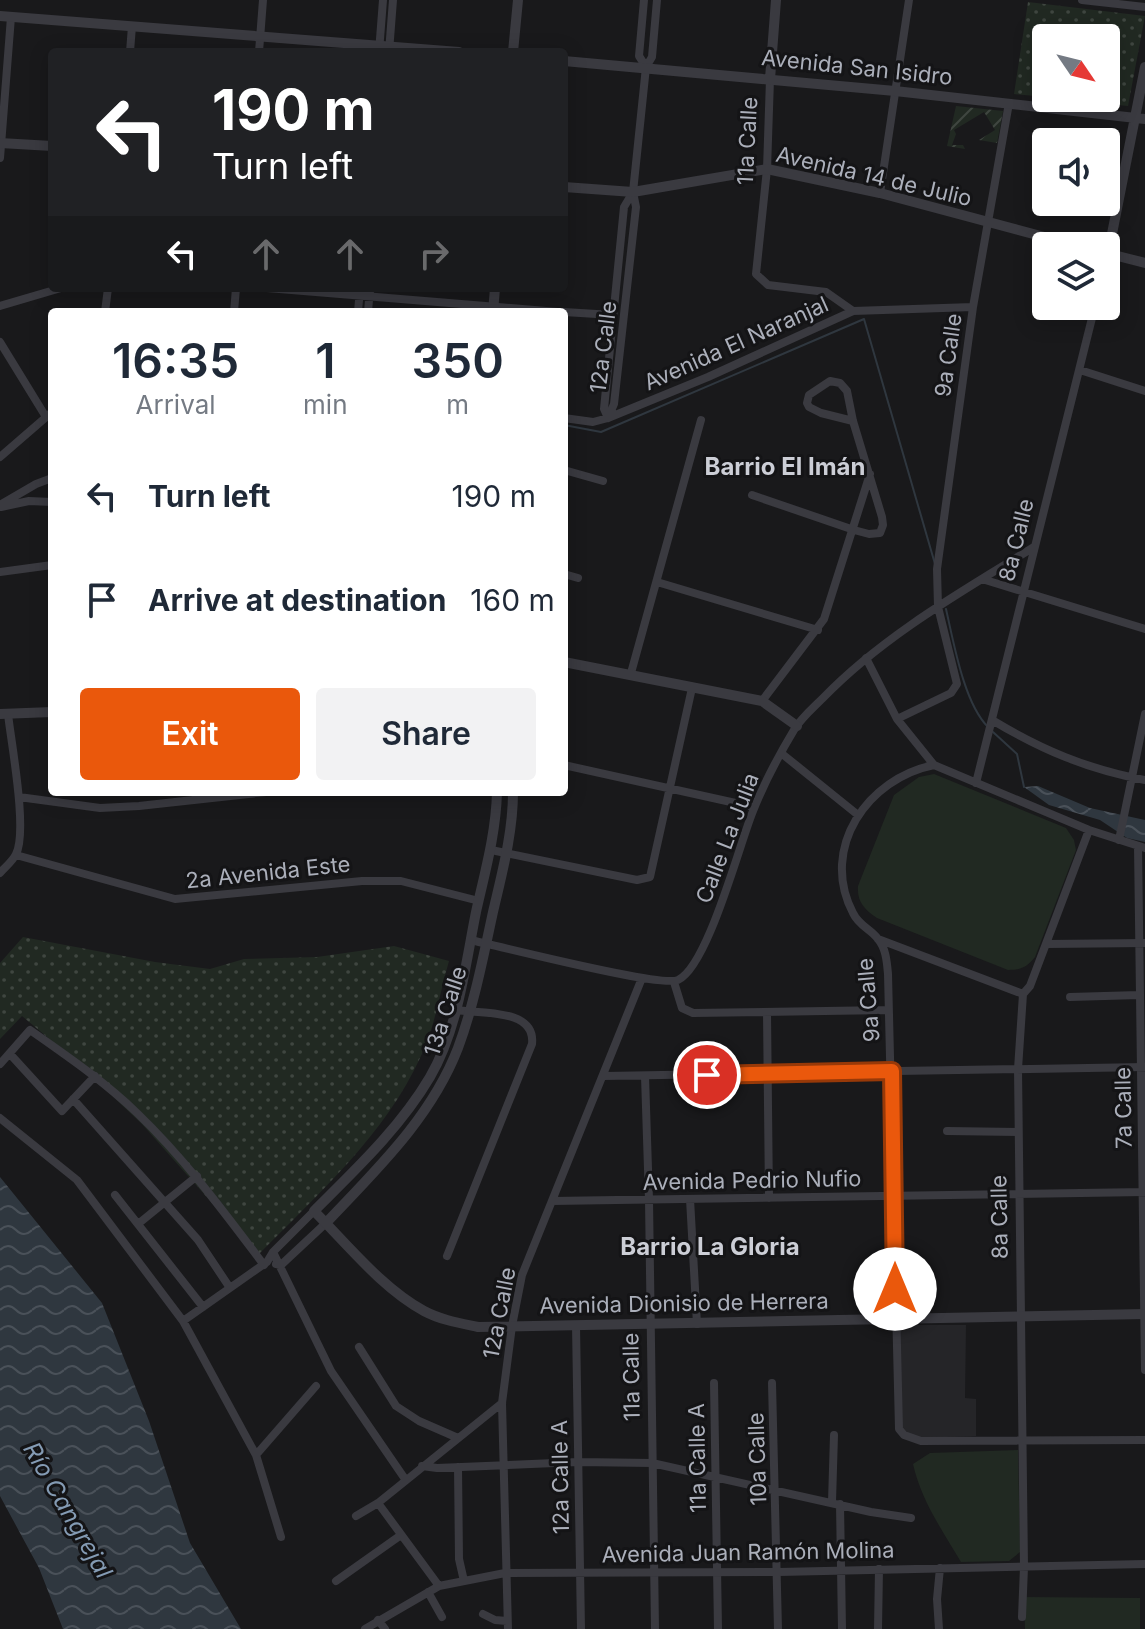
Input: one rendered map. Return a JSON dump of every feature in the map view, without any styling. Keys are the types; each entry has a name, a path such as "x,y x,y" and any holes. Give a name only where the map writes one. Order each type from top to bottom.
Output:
{"street":[{"path":"259,48 263,0"},
{"path":"383,0 384,48"},
{"path":"384,48 393,0"},
{"path":"513,48 518,0"},
{"name":"12a Calle","path":"644,0 639,56 646,67"},
{"name":"12a Calle","path":"608,418 614,404 626,317 636,207 633,192 646,67 652,57 657,0"},
{"name":"11a Calle","path":"776,0 767,169 756,274 768,285 826,292 853,311"},
{"path":"880,193 909,0"},
{"path":"1082,0 1145,7"},
{"path":"0,158 5,16 374,48"},
{"path":"130,48 132,26"},
{"name":"Avenida San Isidro","path":"568,61 895,91 1140,118"},
{"path":"1113,232 1140,118 1145,67"},
{"name":"9a Calle","path":"897,719 951,693 957,684 938,607 937,569 973,307 1009,103"},
{"path":"1,143 48,146"},
{"name":"Avenida 14 de Julio","path":"568,187 633,192 767,169 880,193 1032,234"},
{"name":"12a Calle","path":"608,418 604,409 624,207 633,192"},
{"path":"1120,259 1145,263"},
{"path":"0,306 48,292"},
{"path":"365,292 479,308"},
{"name":"Avenida El Naranjal","path":"568,419 593,422 608,418 708,377 853,311 973,307"},
{"path":"568,312 613,315"},
{"name":"8a Calle","path":"976,783 1092,320"},
{"path":"0,342 48,413"},
{"path":"1080,370 1145,391"},
{"path":"752,495 854,530 876,535 880,533 882,517 847,391 840,383 830,381 809,395 807,403 814,410 853,421"},
{"path":"0,457 48,415"},
{"path":"631,673 701,420"},
{"path":"568,471 603,481"},
{"path":"762,701 818,630 829,608 870,474"},
{"path":"0,506 48,480"},
{"path":"0,506 29,501 48,502"},
{"name":"Calle La Julia","path":"674,982 695,965 702,952 754,807 797,726 843,677 866,658 938,607 1034,547"},
{"path":"0,572 48,566"},
{"path":"568,575 578,578"},
{"path":"982,579 1145,629"},
{"path":"657,582 818,630"},
{"path":"866,658 897,719 934,765 1089,830 1141,847"},
{"path":"568,663 762,701 797,726"},
{"path":"491,850 637,880 650,877 692,688"},
{"path":"0,873 19,847 19,797 4,714 48,712"},
{"path":"1119,840 1145,714"},
{"path":"992,720 1061,757 1145,780"},
{"path":"781,753 858,815"},
{"name":"9a Calle","path":"934,765 913,769 877,792 858,815 847,836 842,861 845,889 852,912 862,927 878,939 886,957 895,1196 897,1421 904,1435 921,1441 1022,1442"},
{"path":"568,766 749,806"},
{"path":"19,797 100,808 230,796"},
{"name":"13a Calle","path":"183,1321 266,1264 273,1252 368,1158 430,1077 456,1010 491,850 497,796"},
{"name":"13a Calle","path":"281,1265 326,1223 412,1128 440,1085 457,1050 469,1012 506,853 513,796"},
{"name":"8a Calle","path":"1022,1617 1018,1069 1023,994 1030,986 1047,944 1089,830"},
{"name":"7a Calle","path":"1141,847 1139,995 1143,1067 1145,1370"},
{"name":"2a Avenida Este","path":"16,855 175,899 362,881 401,881 479,901"},
{"path":"878,939 1023,994"},
{"path":"470,940 642,978 674,982 682,1008 693,1013 888,1010"},
{"path":"1047,944 1142,943"},
{"name":"12a Calle","path":"507,1625 502,1403 522,1275 642,978"},
{"path":"1070,997 1139,995"},
{"path":"447,1256 532,1044 531,1028 519,1019 456,1010"},
{"path":"767,1013 769,1198"},
{"path":"0,1064 30,1030 95,1076 138,1113 197,1176 266,1264 281,1265"},
{"path":"10,1054 62,1111 95,1076"},
{"path":"604,1076 1143,1067"},
{"name":"11a Calle","path":"645,1076 655,1629"},
{"path":"73,1099 198,1240 230,1288"},
{"path":"0,1118 77,1180 183,1321 256,1455 281,1537"},
{"path":"399,1118 412,1128"},
{"path":"947,1131 1018,1132"},
{"path":"138,1224 197,1176"},
{"name":"Avenida Pedrio Nufio","path":"552,1201 1144,1192"},
{"path":"115,1195 203,1307"},
{"path":"690,1199 697,1324"},
{"name":"Avenida Dionisio de Herrera","path":"314,1211 391,1287 424,1310 448,1321 478,1327 1144,1314"},
{"path":"273,1252 331,1371 405,1479"},
{"name":"12a Calle A","path":"576,1325 581,1629"},
{"path":"359,1347 396,1406 419,1421 458,1438"},
{"name":"11a Calle A","path":"714,1383 718,1629"},
{"name":"10a Calle","path":"772,1383 778,1629"},
{"path":"256,1455 316,1386"},
{"path":"356,1516 378,1503 502,1403"},
{"path":"834,1435 842,1629"},
{"path":"1022,1442 1145,1440"},
{"path":"422,1466 652,1463 911,1518"},
{"path":"458,1467 459,1559 464,1581"},
{"path":"378,1503 439,1586"},
{"path":"336,1581 401,1535"},
{"name":"Avenida Juan Ramón Molina","path":"365,1629 439,1586 505,1573 779,1572 1145,1564"},
{"path":"939,1629 937,1599 940,1568"},
{"path":"878,1629 879,1569"},
{"path":"428,1592 442,1617"},
{"path":"483,1614 507,1625"},
{"path":"378,1620 385,1629"}],"shaded area":[{"path":"1028,2 1145,16 1128,106 1120,105 1120,24 1032,24 1032,96 1014,94"},
{"path":"956,106 1003,111 997,143 979,140 995,130 984,112 954,130 956,134 952,145 963,145 965,149 947,146"},
{"path":"934,774 1066,828 1074,840 1076,850 1035,957 1023,967 1008,970 877,918 860,901 858,886 894,795 919,777"},
{"path":"23,937 210,969 244,959 317,957 394,946 449,961 426,1045 389,1112 349,1162 258,1255 142,1124 71,1057 22,1016 0,1039 0,963"},
{"path":"899,1325 966,1325 965,1398 976,1399 976,1436 919,1438 905,1432 902,1427"},
{"path":"1018,1450 1020,1552 1009,1561 961,1562 927,1502 913,1464 930,1453"},
{"path":"1024,1597 1140,1598 1140,1629 1025,1629"}],"water":[{"path":"1038,786 1090,808 1145,820 1145,842 1127,838 1100,820 1049,805 1024,787"},
{"name":"Río Cangrejal","path":"0,1177 102,1303 149,1421 190,1543 241,1629 63,1629 39,1568 0,1496"}],"waterway":[{"path":"568,426 601,432 864,319 935,564"},
{"path":"946,609 966,688 988,727"},
{"path":"993,732 1017,754 1024,787"}],"district":[{"name":"Barrio El Imán","path":"785,466"},
{"name":"Barrio La Gloria","path":"710,1246"}],"route":[{"path":"707,1075 892,1071 895,1289"}]}
